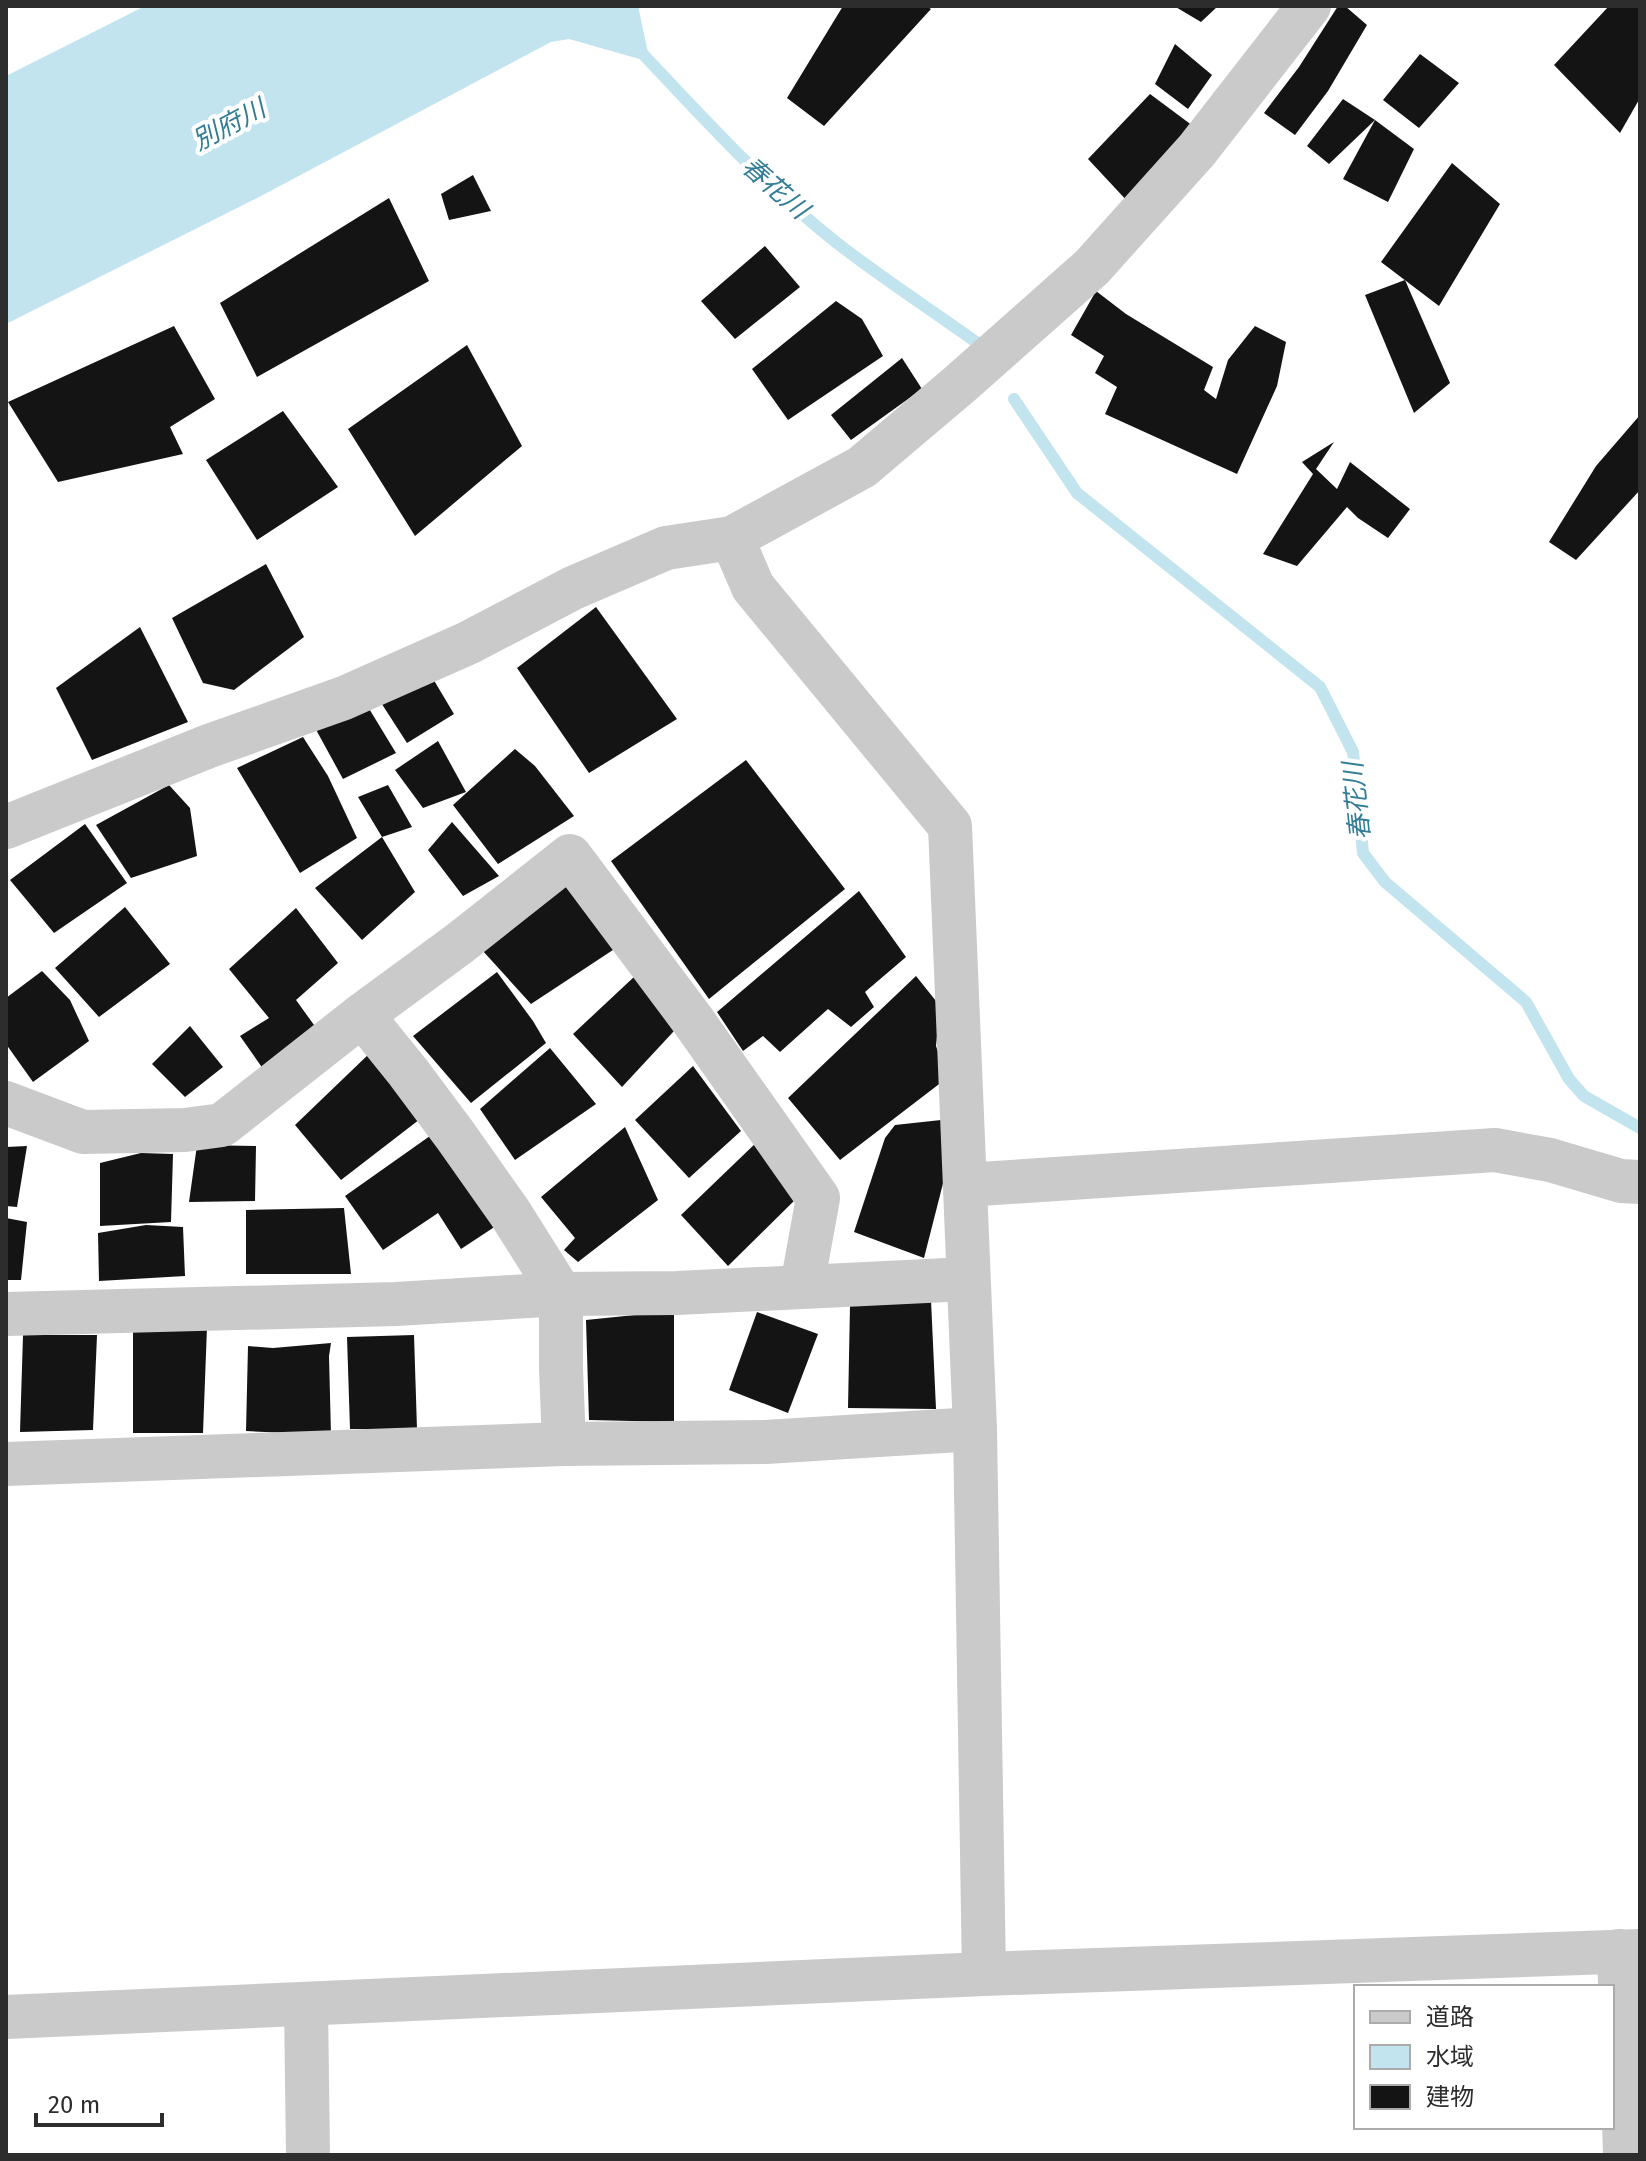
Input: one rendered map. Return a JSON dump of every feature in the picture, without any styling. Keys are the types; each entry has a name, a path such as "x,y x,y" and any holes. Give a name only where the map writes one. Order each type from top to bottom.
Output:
{"street":[{"path":"6,827 209,746 344,698 468,643 573,588 666,548 732,538 862,467 1092,267 1197,150 1309,6"},
{"path":"732,538 753,587 950,826 975,1429 984,1974"},
{"path":"6,1103 83,1132 185,1130 222,1125 570,856 694,1022 818,1198 802,1286"},
{"path":"362,1015 455,1135 510,1213 561,1294 564,1444"},
{"path":"965,1185 1495,1150 1550,1160 1621,1181 1640,1182"},
{"path":"6,1314 396,1304 561,1294 677,1293 968,1279"},
{"path":"6,1464 564,1444 766,1442 975,1429"},
{"path":"6,2017 984,1974 1630,1951 1625,2155"},
{"path":"306,2004 308,2155"}],"water":[{"name":"別府川","path":"145,6 638,6 650,62 569,39 551,42 261,196 6,324 6,76"}],"building":[{"path":"843,6 926,6 931,9 824,126 787,98"},
{"path":"1174,6 1218,6 1201,22"},
{"path":"1338,6 1345,6 1367,25 1328,91 1295,135 1264,113 1299,67"},
{"path":"1609,6 1640,6 1640,98 1620,133 1554,65"},
{"path":"1175,44 1212,75 1188,109 1155,84"},
{"path":"1420,54 1459,83 1419,128 1383,100"},
{"path":"1150,94 1193,126 1129,203 1088,159"},
{"path":"1343,99 1375,120 1329,164 1307,146"},
{"path":"1375,120 1414,149 1388,202 1343,179"},
{"path":"1452,163 1500,204 1439,306 1381,262"},
{"path":"473,175 491,211 449,220 441,194"},
{"path":"389,198 429,281 257,377 220,303"},
{"path":"765,246 800,287 735,339 701,301"},
{"path":"1405,280 1450,383 1414,413 1365,295"},
{"path":"1096,291 1126,314 1213,367 1204,390 1216,399 1228,360 1255,326 1286,342 1277,386 1237,474 1105,414 1117,387 1095,373 1104,356 1071,335"},
{"path":"836,301 862,319 883,356 788,420 752,369"},
{"path":"174,326 215,399 170,427 183,454 58,482 8,402"},
{"path":"467,345 522,446 415,536 348,429"},
{"path":"902,358 922,389 851,440 831,415"},
{"path":"283,411 338,487 257,540 206,460"},
{"path":"1640,415 1640,490 1576,560 1549,542 1596,466"},
{"path":"1334,442 1316,469 1337,489 1350,462 1410,509 1388,538 1347,507 1297,566 1263,554 1313,474 1302,462"},
{"path":"266,564 304,637 234,690 203,683 172,618"},
{"path":"596,607 677,719 589,773 517,668"},
{"path":"140,627 188,722 92,760 56,688"},
{"path":"429,672 454,714 407,743 378,698"},
{"path":"365,702 396,753 343,779 314,726"},
{"path":"303,737 328,776 357,838 300,873 237,768"},
{"path":"438,741 466,792 423,808 395,770"},
{"path":"515,749 535,766 574,816 498,864 453,805"},
{"path":"746,760 845,889 709,999 611,861"},
{"path":"169,785 190,808 197,856 131,878 96,825"},
{"path":"388,785 412,827 382,837 358,797"},
{"path":"452,822 499,876 463,896 428,850"},
{"path":"85,824 127,883 54,933 10,880"},
{"path":"382,837 415,892 362,940 315,888"},
{"path":"570,878 619,946 531,1004 482,950"},
{"path":"859,891 906,957 865,992 874,1007 851,1027 828,1009 780,1052 763,1036 743,1051 717,1012"},
{"path":"125,907 170,964 99,1017 55,968"},
{"path":"296,908 338,963 296,1000 327,1043 268,1076 240,1036 269,1018 229,969"},
{"path":"42,971 70,1000 89,1041 33,1082 6,1044 6,998"},
{"path":"497,972 546,1043 471,1103 413,1036"},
{"path":"635,976 674,1031 622,1087 573,1034"},
{"path":"916,976 940,1006 936,1046 947,1078 840,1160 788,1098"},
{"path":"190,1026 223,1067 185,1097 152,1064"},
{"path":"550,1048 596,1104 515,1160 480,1109"},
{"path":"371,1052 424,1116 341,1180 295,1125"},
{"path":"693,1066 741,1131 689,1178 635,1120"},
{"path":"941,1120 950,1156 924,1258 854,1232 885,1138 895,1125"},
{"path":"625,1127 658,1200 578,1262 564,1250 575,1238 541,1197"},
{"path":"437,1131 502,1222 461,1249 438,1213 383,1250 345,1196"},
{"path":"760,1139 800,1195 728,1266 681,1215"},
{"path":"197,1145 256,1146 255,1201 189,1202"},
{"path":"27,1146 17,1207 6,1206 6,1147"},
{"path":"141,1153 173,1154 171,1222 100,1226 100,1163"},
{"path":"344,1208 351,1274 246,1274 246,1210"},
{"path":"6,1218 27,1222 21,1280 6,1280"},
{"path":"146,1225 183,1227 185,1276 99,1281 98,1233"},
{"path":"931,1300 936,1409 848,1408 850,1305"},
{"path":"674,1311 674,1422 589,1420 586,1320"},
{"path":"757,1312 818,1334 788,1413 729,1390"},
{"path":"207,1327 203,1433 133,1433 133,1332"},
{"path":"23,1335 97,1335 93,1430 20,1432"},
{"path":"414,1335 417,1429 350,1429 347,1337"},
{"path":"331,1343 331,1435 246,1431 248,1346 273,1348"}],"waterway":[{"name":"春花川","path":"641,52 735,151 810,221 871,269 976,342"},
{"name":"春花川","path":"1014,399 1077,493 1320,687 1353,752 1363,853 1385,882 1526,1002 1569,1079 1584,1096 1640,1128"}]}
